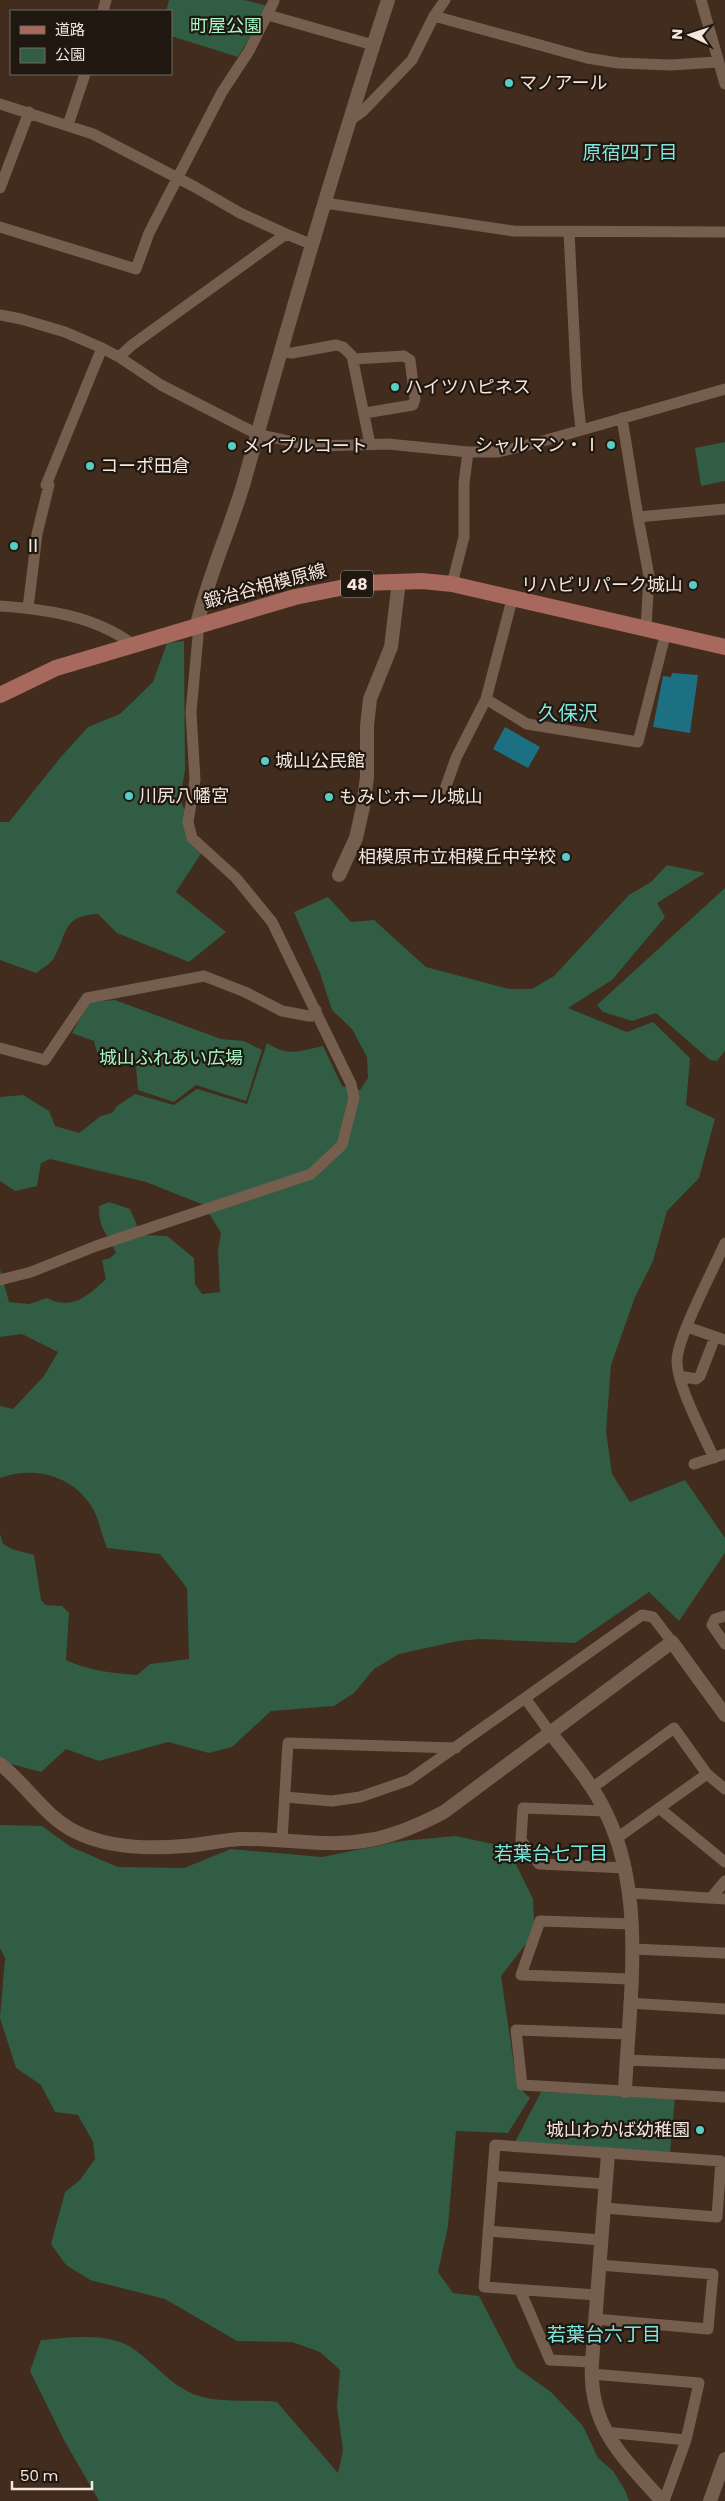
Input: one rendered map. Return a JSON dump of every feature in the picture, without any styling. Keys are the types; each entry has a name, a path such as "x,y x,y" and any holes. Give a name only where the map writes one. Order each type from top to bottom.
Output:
{"main road":[{"name":"鍛冶谷相模原線","path":"0,696 56,668 197,625 336,587 399,581 452,584 513,596 725,647"}],"street":[{"path":"0,1280 31,1272 96,1246 284,1185 311,1174 323,1166 342,1145 354,1098 351,1084 316,1010 272,922 236,878 192,838 188,822 195,780 191,712 197,625 208,585 239,498 349,121 388,0"},
{"path":"349,121 363,111 412,60 434,16 445,0"},
{"path":"701,0 717,62 724,76"},
{"path":"0,227 136,268 150,233 222,92 249,51 274,1"},
{"path":"268,15 373,46"},
{"path":"434,16 587,58 618,63 671,65 717,62"},
{"path":"68,125 85,75"},
{"path":"0,104 68,125 125,149 240,213 313,246"},
{"path":"1,184 29,112"},
{"path":"326,203 513,231 725,232"},
{"path":"570,232 577,393 582,429"},
{"path":"119,357 132,345 286,234"},
{"path":"0,315 65,332 102,348 161,385 257,434 298,444 327,446 370,444 468,452 498,452 543,442 582,429 725,389"},
{"path":"281,352 292,353 336,345 343,347 354,359 370,444"},
{"path":"28,608 37,534 48,485 102,348"},
{"path":"354,359 404,356 410,360 415,399 413,405 365,413"},
{"path":"622,418 649,576 646,628"},
{"path":"452,584 464,538 464,483 468,452"},
{"path":"638,517 725,509"},
{"path":"339,875 356,838 363,807 370,699 391,647 399,581"},
{"path":"445,789 456,758 486,699 513,596"},
{"path":"0,606 28,608 79,618 112,631 132,644"},
{"path":"486,699 528,724 638,742 666,632"},
{"path":"0,1048 45,1060 86,998 204,976 245,992 282,1011 314,1016 316,1010"},
{"path":"694,1464 719,1456 680,1376 677,1358 687,1327 725,1244"},
{"path":"680,1376 696,1379 700,1376 720,1338 687,1327"},
{"path":"285,1797 332,1801 360,1797 410,1780 642,1615 653,1617 725,1715"},
{"path":"725,1616 715,1619 712,1625 725,1644"},
{"path":"0,1764 14,1776 42,1807 74,1831 115,1844 184,1846 240,1840 342,1843 370,1840 427,1821 444,1812 549,1731 672,1642"},
{"path":"525,1698 592,1788 606,1812 617,1838 626,1868 630,1893 632,1949 625,2091"},
{"path":"592,1788 674,1728 707,1774 725,1789"},
{"path":"282,1840 288,1743 456,1748"},
{"path":"617,1838 707,1774"},
{"path":"606,1812 523,1808 521,1840 539,1864 626,1868"},
{"path":"659,1808 725,1862"},
{"path":"711,1898 725,1880"},
{"path":"630,1893 725,1899"},
{"path":"630,1979 521,1975 540,1921 632,1924"},
{"path":"632,1949 725,1953"},
{"path":"629,2003 725,2009"},
{"path":"627,2034 516,2030 522,2085 725,2097"},
{"path":"626,2060 725,2064"},
{"path":"596,2295 484,2287 495,2145 721,2161 717,2217 604,2208"},
{"path":"520,2290 550,2360 591,2368 699,2383 686,2440 663,2501 614,2447 605,2432 595,2406 591,2368 608,2154"},
{"path":"493,2176 606,2184"},
{"path":"488,2231 601,2240"},
{"path":"595,2319 708,2329 712,2274 599,2265"},
{"path":"605,2432 686,2440"},
{"path":"710,2501 725,2459"}],"green space":[{"name":"町屋公園","path":"169,0 244,0 268,6 238,57 172,36 172,10 166,10"},
{"path":"725,442 725,481 701,486 695,448"},
{"path":"184,641 185,770 180,799 202,852 176,892 226,932 189,962 117,933 98,914 86,915 72,922 64,934 53,960 36,973 0,960 0,822 9,822 60,758 88,727 120,714 153,682 167,643"},
{"path":"667,865 705,873 657,903 665,917 612,980 568,1008 627,1032 653,1022 690,1058 686,1105 715,1119 699,1178 667,1211 653,1261 635,1297 611,1365 606,1431 612,1474 630,1502 685,1480 725,1538 725,1553 679,1621 649,1592 575,1643 480,1639 458,1641 399,1654 374,1669 354,1693 334,1706 271,1711 232,1747 209,1753 168,1742 99,1761 66,1749 41,1772 0,1761 0,1534 3,1544 12,1549 34,1555 41,1600 46,1605 62,1606 69,1613 66,1660 92,1669 137,1675 150,1664 189,1659 187,1588 160,1554 107,1548 96,1514 90,1504 82,1494 61,1480 38,1473 13,1474 0,1478 0,1406 13,1409 44,1376 58,1352 22,1334 0,1337 0,1269 9,1302 29,1304 47,1298 64,1303 80,1299 93,1291 106,1279 102,1260 110,1258 116,1253 102,1226 99,1215 99,1206 109,1202 130,1209 141,1235 167,1236 194,1258 195,1284 202,1294 220,1292 218,1251 221,1233 204,1205 146,1182 50,1159 41,1163 37,1186 15,1191 0,1181 0,1097 23,1095 49,1111 55,1126 79,1133 101,1116 112,1113 117,1106 135,1094 174,1105 197,1089 247,1104 267,1043 281,1050 294,1052 323,1046 342,1086 360,1090 368,1078 367,1057 352,1029 332,1010 320,973 294,912 328,897 351,922 374,920 426,967 509,989 532,989 554,976 629,895 651,882"},
{"path":"725,888 725,1051 717,1061 710,1060 656,1013 632,1021 603,1012 597,1005"},
{"name":"城山ふれあい広場","path":"115,1000 221,1039 244,1041 262,1050 246,1101 196,1085 174,1102 138,1090 136,1066 97,1053 94,1041 72,1033 89,1002"},
{"path":"0,1825 42,1826 71,1847 118,1867 184,1868 231,1849 322,1857 401,1841 456,1836 497,1845 510,1852 533,1899 534,1921 529,1940 501,1976 517,2086 530,2098 508,2133 456,2131 448,2226 438,2272 453,2293 479,2296 516,2367 551,2392 583,2426 598,2458 613,2471 625,2490 629,2501 99,2501 64,2440 30,2371 41,2340 89,2337 113,2340 135,2350 177,2385 193,2394 224,2400 277,2402 338,2473 343,2450 337,2407 340,2370 320,2352 292,2342 237,2341 165,2299 90,2280 66,2265 51,2244 65,2192 80,2180 95,2159 93,2142 78,2115 55,2112 41,2085 16,2068 0,2018 5,1958 0,1948"},
{"path":"541,2092 675,2097 670,2153 515,2142"}],"water":[{"path":"672,673 698,675 690,733 653,727 663,676 671,677"},
{"path":"505,727 540,747 528,768 493,749"}],"place":[{"name":"マノアール","path":"509,83"},
{"name":"ハイツハピネス","path":"395,387"},
{"name":"シャルマン・Ⅰ","path":"611,445"},
{"name":"メイプルコート","path":"232,446"},
{"name":"コーポ田倉","path":"90,466"},
{"name":"Ⅱ","path":"14,546"},
{"name":"リハビリパーク城山","path":"693,585"},
{"name":"城山公民館","path":"265,761"},
{"name":"川尻八幡宮","path":"129,796"},
{"name":"もみじホール城山","path":"329,797"},
{"name":"相模原市立相模丘中学校","path":"566,857"},
{"name":"城山わかば幼稚園","path":"700,2130"}],"district":[{"name":"原宿四丁目","path":"630,152"},
{"name":"久保沢","path":"568,713"},
{"name":"若葉台七丁目","path":"551,1853"},
{"name":"若葉台六丁目","path":"604,2334"}]}
